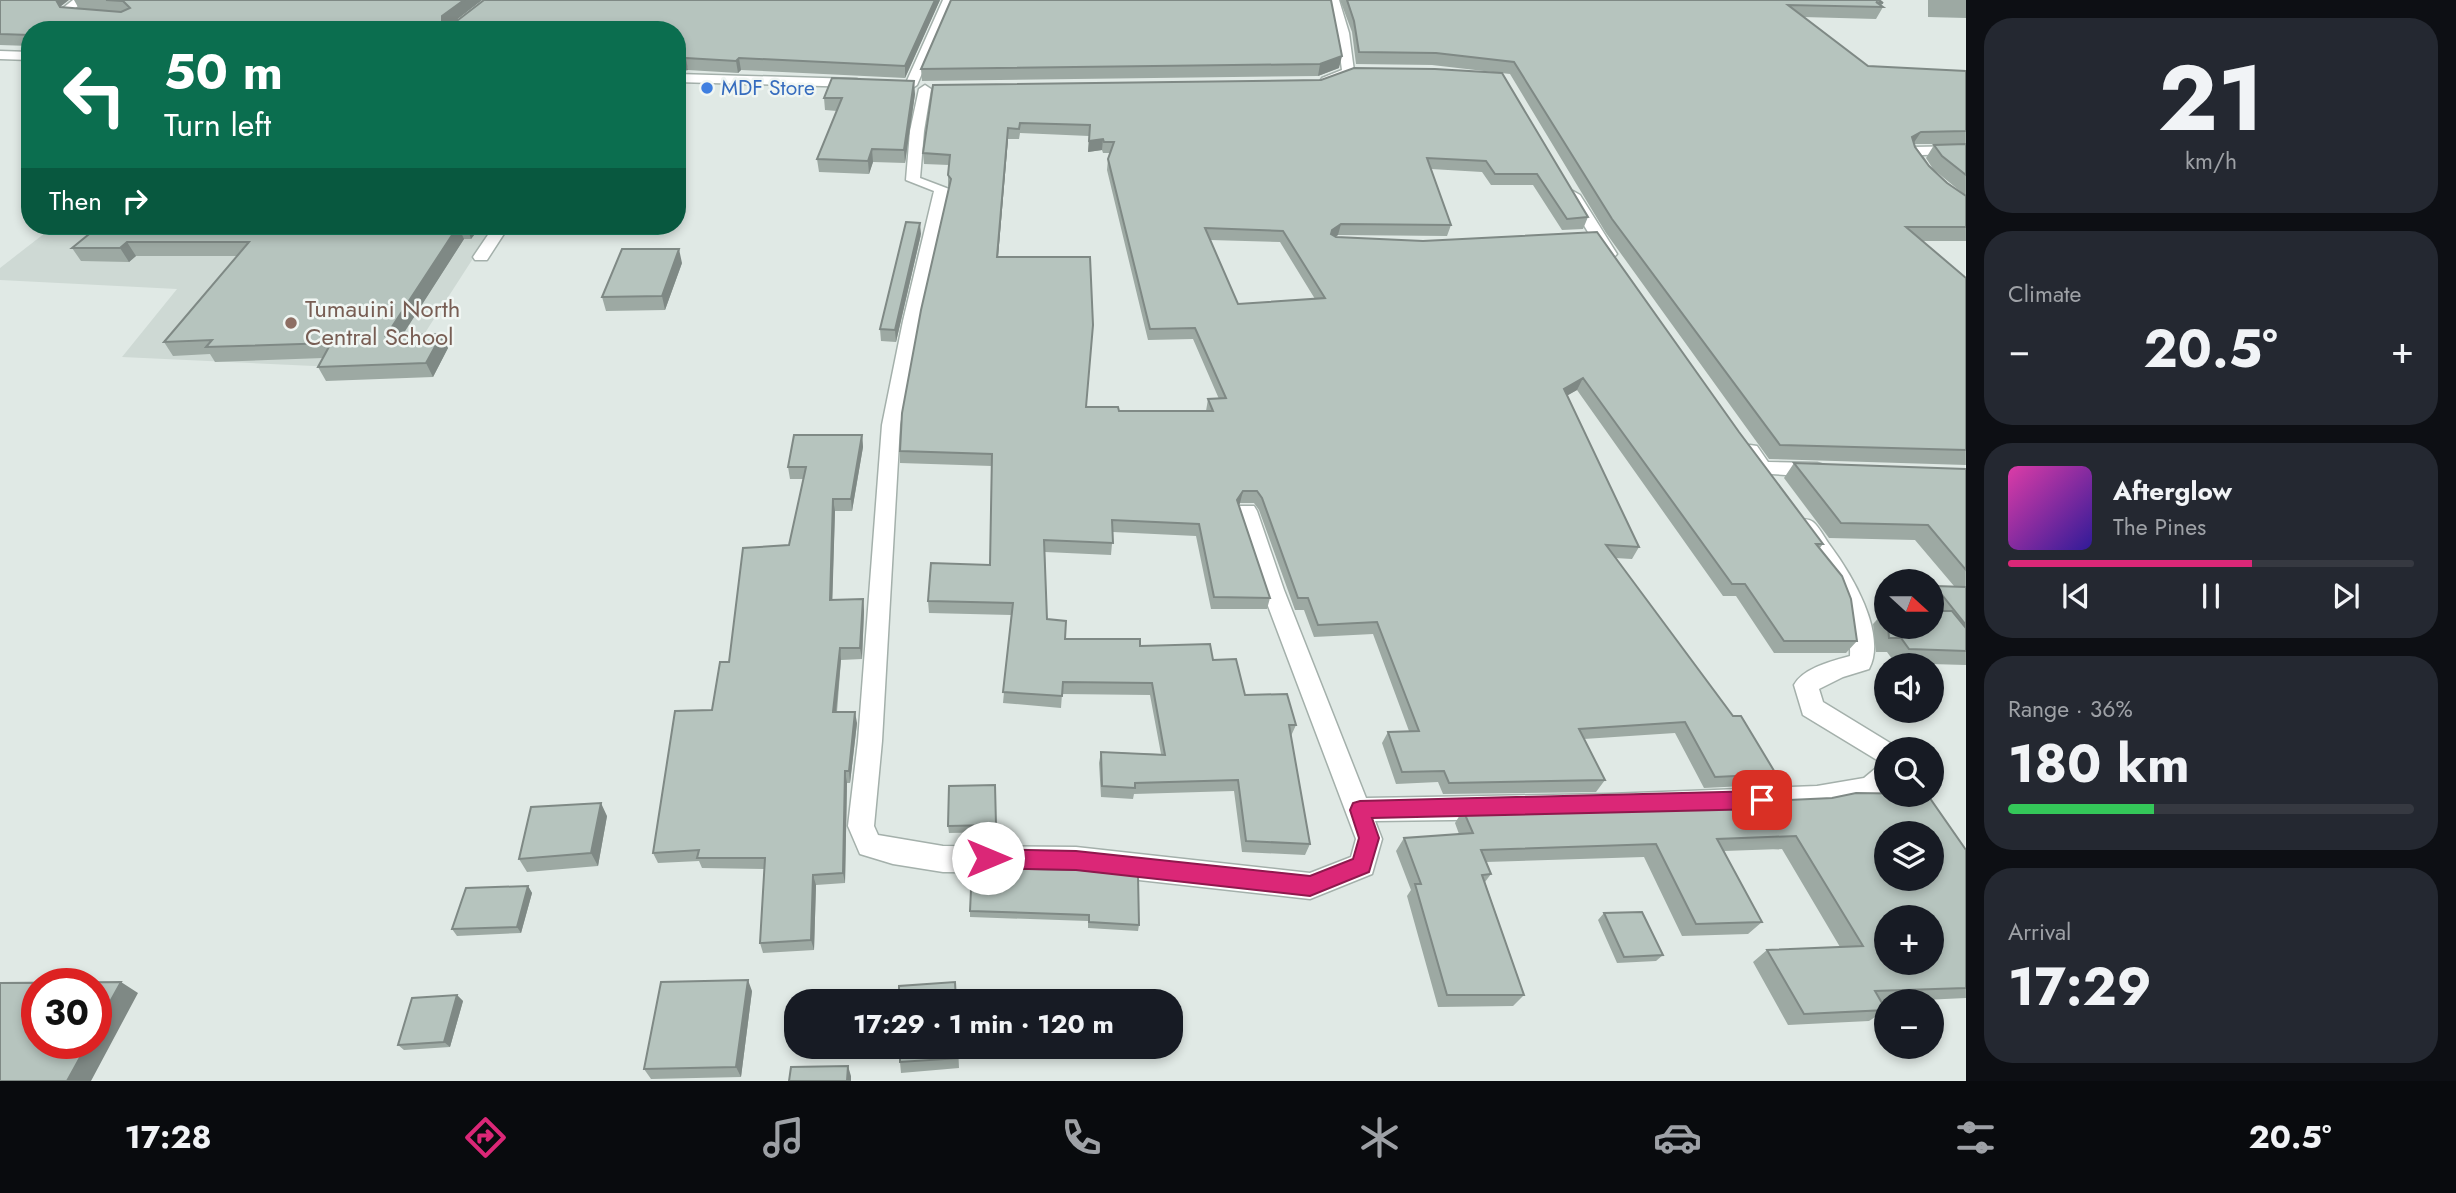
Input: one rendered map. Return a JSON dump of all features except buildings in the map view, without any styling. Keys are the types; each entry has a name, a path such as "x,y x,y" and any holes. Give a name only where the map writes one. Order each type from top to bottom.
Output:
{"street":[{"path":"81,0 68,8 71,14 105,16"},
{"path":"948,0 925,87 917,131 913,180 942,190 911,321 891,425 870,741 861,826 869,845 892,852 943,859 1076,860 1310,886 1362,865 1369,838 1360,810 1273,590 1247,511"},
{"path":"1308,82 1339,77 1355,71 1334,0"},
{"path":"0,55 21,56"},
{"path":"686,78 870,84"},
{"path":"897,85 925,87"},
{"path":"1966,150 1913,151 1913,158 1926,173 1966,206"},
{"path":"1563,179 1590,236 1620,269"},
{"path":"481,257 495,235"},
{"path":"1738,435 1777,489"},
{"path":"1762,468 1830,470"},
{"path":"1792,509 1830,559 1854,606 1864,642 1861,662 1836,669 1806,685 1812,708 1874,747"},
{"path":"1360,810 1609,806 1817,797 1871,788 1874,785"}],"shaded area":[{"name":"Tumauini North Central School","path":"42,235 488,235 401,370 122,357 177,289 0,280 0,268"}],"place":[{"name":"MDF Store","path":"707,88"},
{"name":"Tumauini North Central School","path":"291,323"}],"route":[{"path":"988,858 1076,860 1310,886 1362,865 1369,838 1360,810 1609,806 1762,800"}]}
